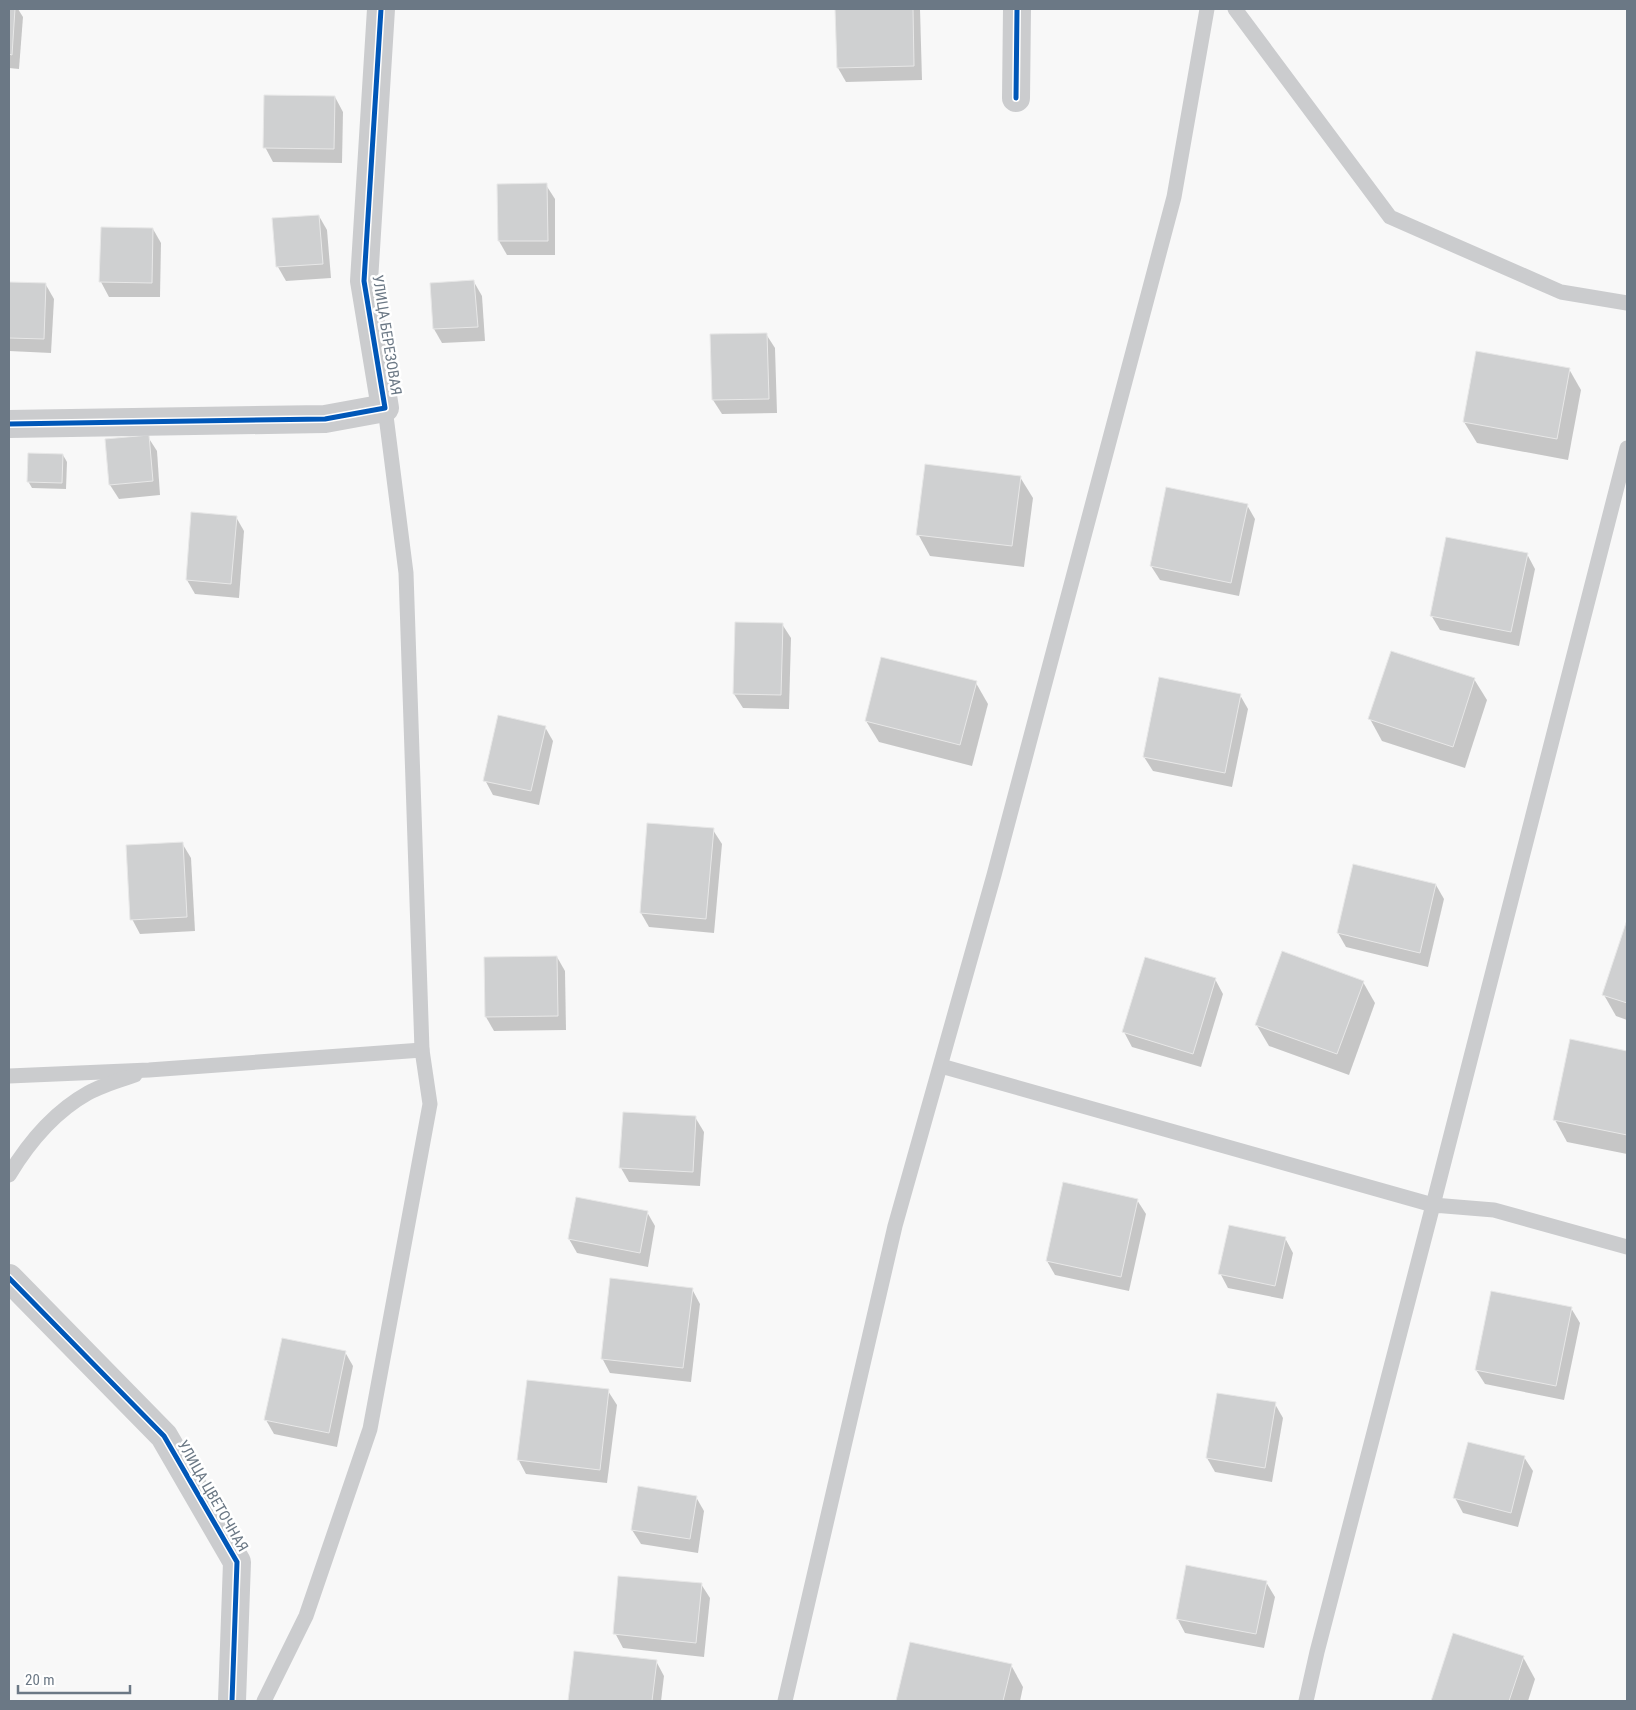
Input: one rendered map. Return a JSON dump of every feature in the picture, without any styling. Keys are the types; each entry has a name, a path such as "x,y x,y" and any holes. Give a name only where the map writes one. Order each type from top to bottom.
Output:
{"street":[{"name":"УЛИЦА БЕРЕЗОВАЯ","path":"9,424 325,419 385,408 364,281 381,9"},
{"path":"1016,98 1017,9"},
{"name":"УЛИЦА ЦВЕТОЧНАЯ","path":"9,1278 164,1436 237,1562 232,1701"}],"lane":[{"path":"785,1701 895,1226 994,875 1174,197 1207,9"},
{"path":"1235,9 1390,217 1561,292 1627,303"},
{"path":"264,1701 306,1616 370,1429 430,1104 422,1050 406,573 385,408"},
{"path":"1306,1701 1317,1652 1627,448"},
{"path":"9,1076 148,1070 422,1050"},
{"path":"941,1066 1433,1205 1494,1210 1627,1247"},
{"path":"9,1176 25,1148 57,1114 89,1092 148,1070"}],"building":[{"path":"9,9 15,9 12,55 9,54"},
{"path":"835,9 913,9 914,66 837,68"},
{"path":"264,95 335,96 334,149 263,148"},
{"path":"547,183 548,241 498,241 497,184"},
{"path":"319,215 323,264 276,267 272,218"},
{"path":"101,227 153,228 152,283 99,282"},
{"path":"474,280 478,327 433,329 430,283"},
{"path":"9,282 46,283 44,339 9,338"},
{"path":"767,333 769,399 712,400 710,334"},
{"path":"1476,351 1570,368 1557,439 1463,422"},
{"path":"149,435 153,481 109,485 105,439"},
{"path":"28,453 63,454 62,483 27,482"},
{"path":"925,464 1021,476 1012,546 916,535"},
{"path":"1166,487 1248,504 1231,583 1150,566"},
{"path":"191,512 237,516 231,584 186,580"},
{"path":"1446,537 1528,553 1511,632 1430,616"},
{"path":"735,622 783,623 781,695 733,694"},
{"path":"1391,651 1475,678 1453,747 1368,719"},
{"path":"881,657 977,681 960,745 865,721"},
{"path":"1159,677 1241,694 1225,773 1143,757"},
{"path":"498,715 546,726 531,791 483,781"},
{"path":"647,823 714,828 706,919 640,913"},
{"path":"183,842 187,917 130,920 126,845"},
{"path":"1353,864 1436,884 1420,953 1337,933"},
{"path":"1627,920 1627,1003 1602,995"},
{"path":"1282,951 1364,981 1337,1054 1255,1025"},
{"path":"557,956 558,1016 485,1017 484,957"},
{"path":"1145,957 1216,978 1193,1054 1122,1032"},
{"path":"1570,1039 1627,1051 1627,1135 1553,1120"},
{"path":"623,1112 696,1116 693,1172 619,1168"},
{"path":"1063,1182 1138,1199 1121,1277 1046,1261"},
{"path":"576,1197 648,1211 640,1253 568,1239"},
{"path":"1229,1225 1286,1237 1275,1286 1218,1274"},
{"path":"610,1278 693,1288 683,1368 601,1359"},
{"path":"1491,1291 1572,1307 1556,1386 1475,1370"},
{"path":"282,1338 346,1351 329,1433 264,1420"},
{"path":"527,1380 609,1389 600,1470 517,1460"},
{"path":"1217,1393 1276,1402 1265,1468 1206,1458"},
{"path":"1468,1442 1525,1456 1511,1513 1453,1498"},
{"path":"638,1486 697,1496 690,1539 631,1530"},
{"path":"1186,1565 1267,1581 1256,1634 1176,1619"},
{"path":"618,1576 702,1583 696,1643 613,1634"},
{"path":"1453,1633 1524,1656 1509,1701 1431,1701"},
{"path":"910,1642 1012,1664 1003,1701 896,1701"},
{"path":"574,1651 657,1660 652,1701 568,1701"}],"cycle path":[{"path":"9,424 325,419 385,408 364,281 381,9"},
{"path":"1016,98 1017,9"},
{"path":"9,1278 164,1436 237,1562 232,1701"}]}
